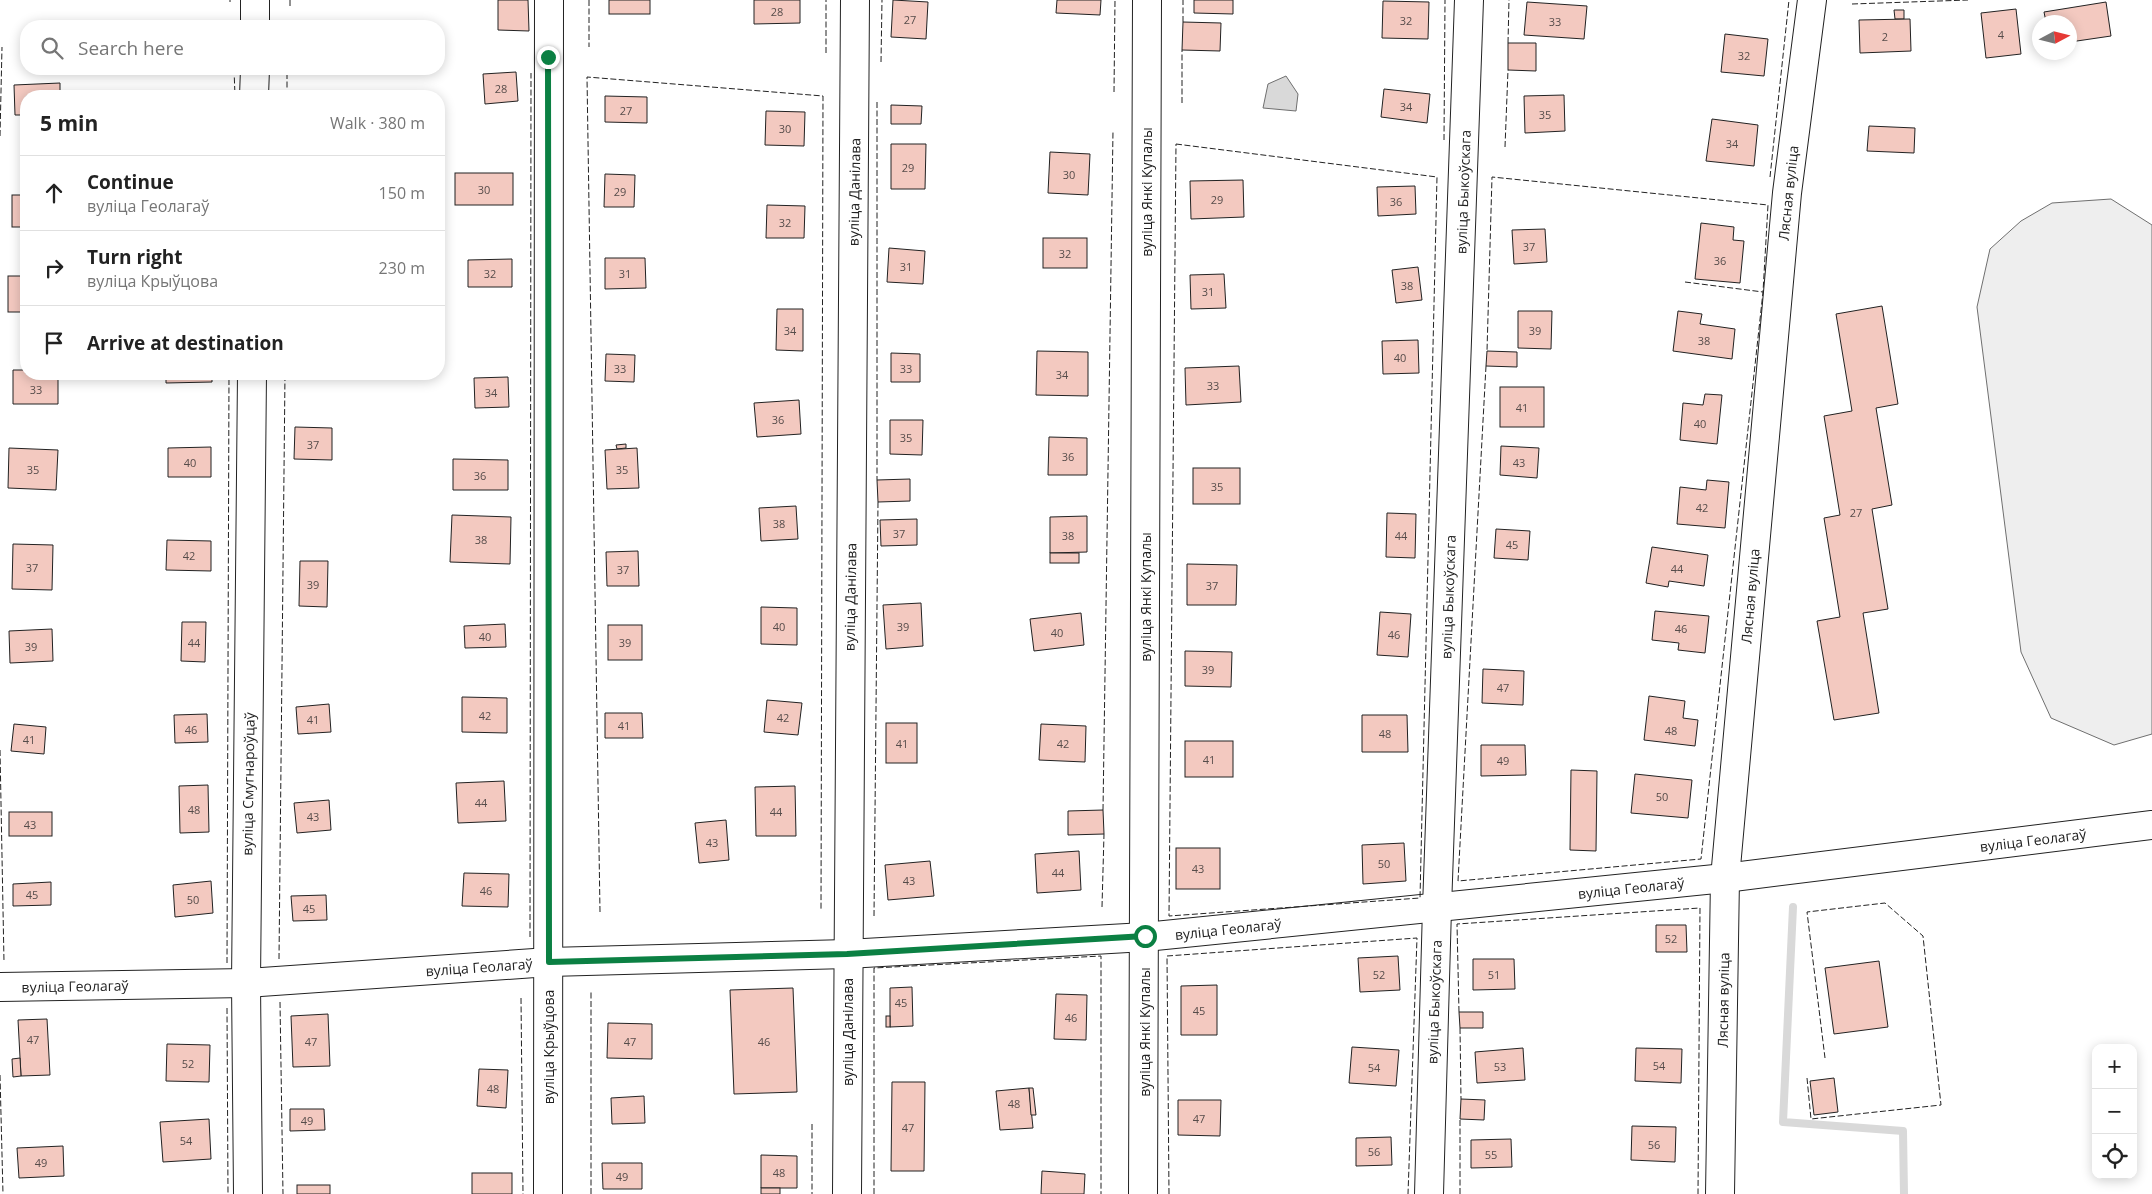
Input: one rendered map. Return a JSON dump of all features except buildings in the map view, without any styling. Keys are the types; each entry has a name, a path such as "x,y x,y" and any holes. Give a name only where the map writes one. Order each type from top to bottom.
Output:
{"street":[{"path":"255,0 255,20"},
{"name":"вуліца Крыўцова","path":"548,1194 549,0"},
{"name":"вуліца Данілава","path":"847,1194 847,954 855,0"},
{"name":"вуліца Янкі Купалы","path":"1143,1194 1147,0"},
{"name":"вуліца Быкоўскага","path":"1429,1194 1437,908 1469,0"},
{"name":"Лясная вуліца","path":"1720,1194 1725,878 1787,193 1812,0"},
{"path":"254,90 255,75"},
{"name":"вуліца Смугнароўцаў","path":"248,1194 246,983 252,380"},
{"name":"вуліца Геолагаў","path":"0,987 246,983 549,962 847,954 1145,936 1725,878 2152,825"}],"shaded area":[{"path":"1286,76 1298,94 1296,111 1263,108 1268,84"},
{"path":"2111,199 2152,225 2152,734 2114,745 2051,718 2021,652 1977,307 1990,249 2021,221 2052,203"}],"waterway":[{"path":"1793,907 1783,1122 1903,1131 1904,1194"}],"fence":[{"path":"290,0 290,6"},
{"path":"589,0 589,47"},
{"path":"826,0 826,53"},
{"path":"881,62 882,0"},
{"path":"1114,92 1115,0"},
{"path":"1183,0 1183,22"},
{"path":"1444,140 1445,0"},
{"path":"1508,43 1509,0"},
{"path":"1770,177 1789,0"},
{"path":"1852,4 1968,0"},
{"path":"0,136 2,47"},
{"path":"1182,50 1182,103"},
{"path":"1505,147 1508,70"},
{"path":"530,937 531,73"},
{"path":"234,75 235,90"},
{"path":"287,75 287,90"},
{"path":"600,912 587,77 823,96 821,909"},
{"path":"877,102 877,480"},
{"path":"1103,810 1113,131"},
{"path":"1176,144 1437,177 1420,898 1169,916 1176,144"},
{"path":"1486,366 1458,881 1701,859 1763,292 1768,205 1492,177 1487,351"},
{"path":"1685,282 1763,292"},
{"path":"227,963 229,380"},
{"path":"279,959 285,380"},
{"path":"874,916 878,502"},
{"path":"0,750 4,962"},
{"path":"1102,907 1104,834"},
{"path":"1807,1078 1811,1119 1941,1105 1923,936 1885,903 1807,912 1825,1058"},
{"path":"1459,1012 1457,924 1700,908 1698,1194"},
{"path":"1169,1194 1167,956 1417,938 1408,1194"},
{"path":"874,1194 874,968 1101,956 1101,1194"},
{"path":"591,990 591,1194"},
{"path":"521,998 523,1194"},
{"path":"280,1002 283,1194"},
{"path":"227,1008 228,1194"},
{"path":"1460,1028 1461,1099"},
{"path":"0,1075 3,1194"},
{"path":"1460,1119 1460,1194"},
{"path":"812,1124 812,1194"}],"route":[{"path":"548,57 549,962 847,954 1145,936"}]}
